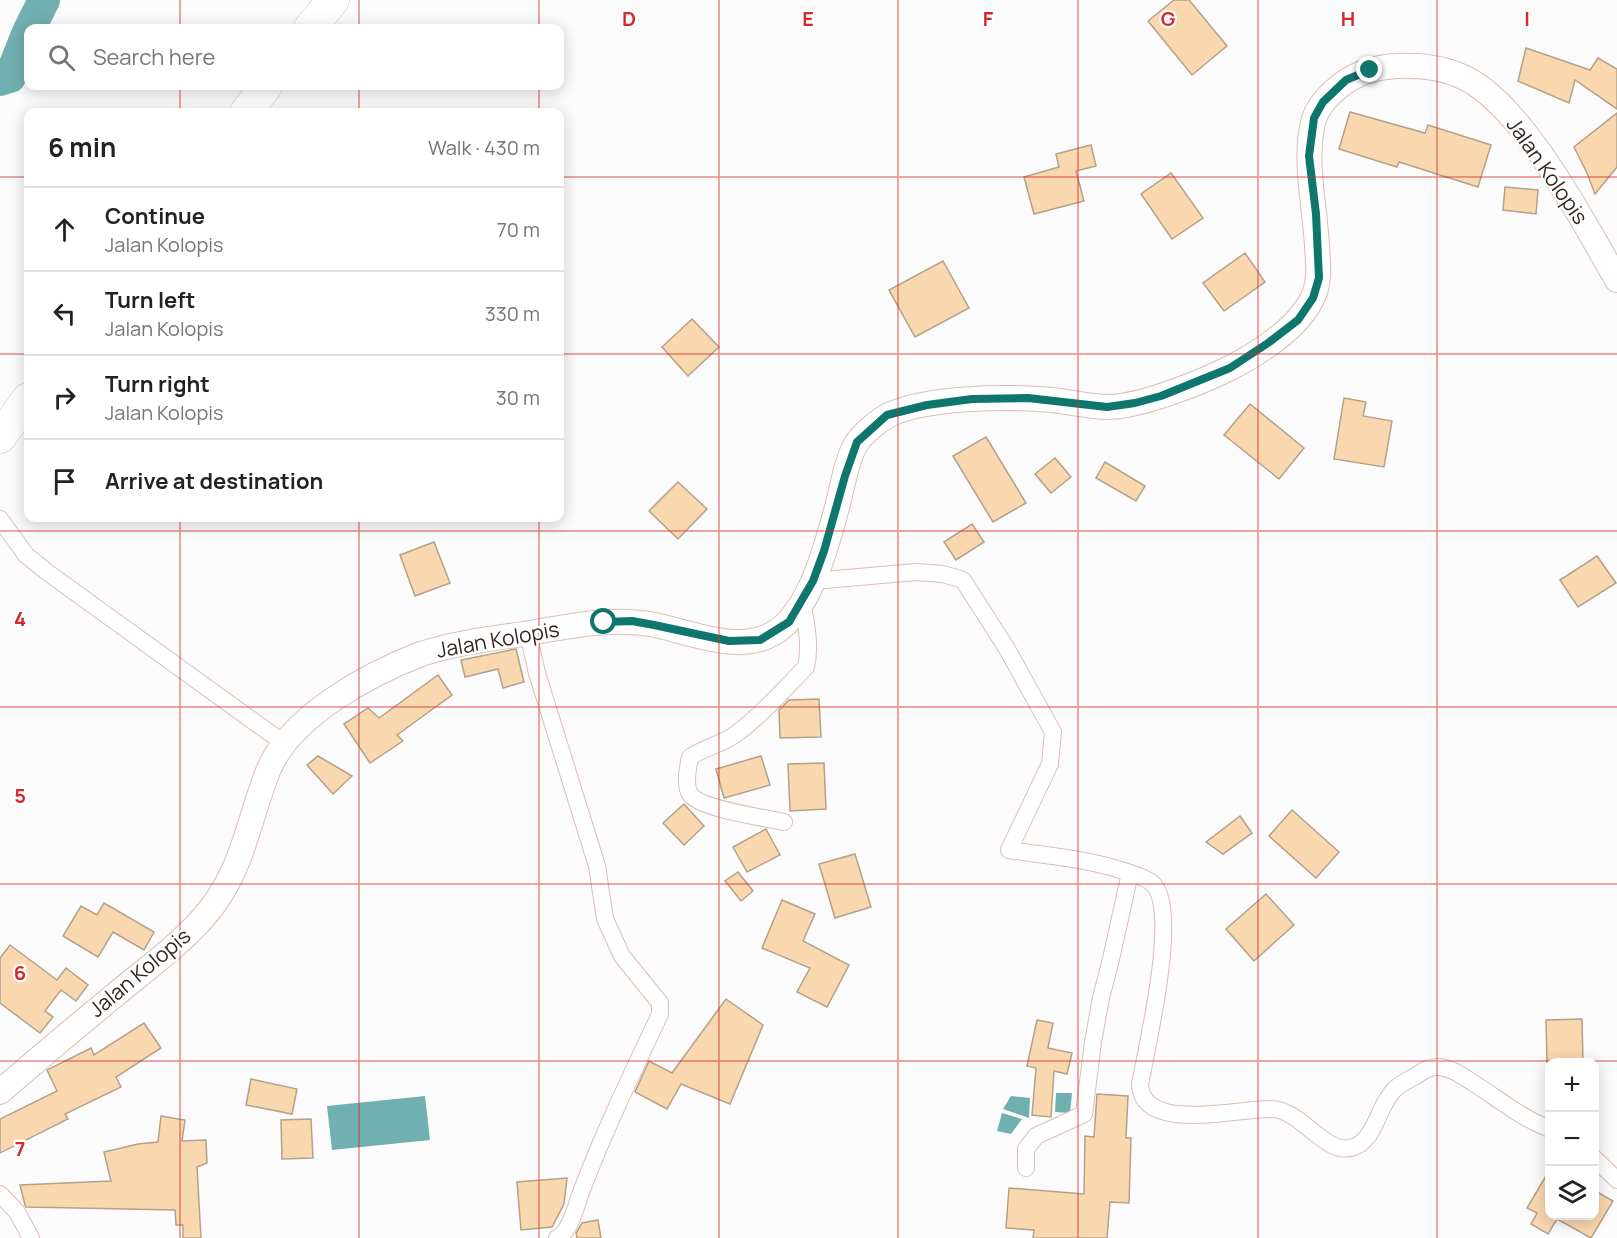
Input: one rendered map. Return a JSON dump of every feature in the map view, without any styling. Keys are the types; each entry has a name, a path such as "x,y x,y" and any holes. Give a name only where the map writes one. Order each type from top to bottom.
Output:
{"highway":[{"path":"313,24 333,0"},
{"path":"249,108 263,90"},
{"path":"0,437 24,404"}],"street":[{"name":"Jalan Kolopis","path":"0,1092 173,948 205,916 229,883 242,852 270,765 285,744 316,713 351,686 381,671 457,643 593,624 632,621 729,641 760,640 789,622 807,591 824,551 857,442 887,415 927,405 972,399 1028,398 1107,407 1135,403 1161,396 1230,368 1268,343 1298,320 1313,298 1319,278 1316,214 1309,156 1314,118 1323,102 1346,80 1370,70 1396,66 1440,69 1465,78 1488,93 1534,146 1585,224 1617,280"},
{"path":"0,519 26,555 47,572 285,744"},
{"path":"784,822 711,807 698,802 690,794 687,780 690,757 702,749 734,736 760,714 806,667 809,657 807,591 916,572 943,574 963,580 1007,649 1053,732 1050,764 1010,850 1104,864 1146,878 1155,884 1160,895 1164,945 1140,1085 1141,1095 1156,1108 1184,1116 1273,1108 1290,1114 1330,1145 1351,1149 1363,1144 1380,1110 1395,1088 1431,1067 1440,1067 1453,1070 1523,1116 1545,1127"},
{"path":"528,633 537,673 597,866 605,919 622,956 660,1004 660,1014 592,1163 569,1223 561,1236 556,1238"},
{"path":"1026,1168 1026,1149 1036,1136 1084,1114 1101,998 1130,873"},
{"path":"1599,1163 1617,1180"},
{"path":"0,1194 17,1212 31,1238"}],"water":[{"path":"1056,1093 1072,1093 1070,1113 1055,1112"},
{"path":"425,1096 430,1140 332,1150 327,1106"},
{"path":"1011,1096 1030,1098 1029,1118 1003,1109"},
{"path":"1002,1113 1022,1119 1011,1134 997,1131"}],"building":[{"path":"1174,0 1189,0 1227,46 1192,75 1148,21"},
{"path":"1526,48 1590,70 1598,58 1617,69 1617,109 1575,80 1569,103 1518,81"},
{"path":"1350,112 1425,133 1428,125 1491,145 1478,187 1399,162 1397,167 1339,149"},
{"path":"1617,113 1617,167 1595,194 1574,147"},
{"path":"1091,145 1096,166 1076,171 1084,201 1034,214 1024,177 1059,167 1056,154"},
{"path":"1171,173 1203,218 1172,239 1141,194"},
{"path":"1505,187 1538,190 1536,214 1503,210"},
{"path":"1245,253 1265,282 1224,311 1203,283"},
{"path":"943,261 969,308 915,337 889,290"},
{"path":"692,319 719,347 688,376 662,347"},
{"path":"1344,398 1366,402 1363,416 1392,421 1384,467 1334,459"},
{"path":"1250,404 1304,448 1279,479 1224,435"},
{"path":"986,437 1026,503 993,522 953,456"},
{"path":"1055,458 1071,477 1051,493 1035,474"},
{"path":"1105,462 1145,486 1136,501 1096,478"},
{"path":"678,482 707,509 678,539 649,511"},
{"path":"972,524 984,542 956,560 944,542"},
{"path":"434,542 450,583 415,596 400,555"},
{"path":"1597,556 1616,583 1578,607 1560,580"},
{"path":"516,649 524,682 503,688 498,669 465,677 461,660"},
{"path":"438,675 452,695 397,735 403,741 370,763 344,724 368,708 379,718"},
{"path":"819,699 821,737 780,738 779,710 789,700"},
{"path":"318,756 352,776 333,794 307,765"},
{"path":"761,756 770,785 724,798 716,769"},
{"path":"824,763 826,809 790,811 788,764"},
{"path":"684,804 704,826 684,845 663,823"},
{"path":"1292,810 1339,852 1316,878 1269,836"},
{"path":"1240,816 1252,833 1223,854 1206,842"},
{"path":"766,829 780,855 747,872 733,847"},
{"path":"855,854 871,907 835,918 819,864"},
{"path":"738,872 753,891 741,901 725,881"},
{"path":"1266,894 1294,925 1254,961 1226,929"},
{"path":"782,900 815,914 803,941 849,965 827,1007 797,992 810,968 762,948"},
{"path":"104,903 154,932 144,950 113,932 98,957 63,936 81,906 97,915"},
{"path":"10,945 57,980 66,968 88,985 76,1001 61,990 45,1011 53,1017 40,1033 0,1003 0,958"},
{"path":"726,999 763,1025 730,1104 681,1084 667,1109 635,1092 649,1061 672,1073"},
{"path":"1582,1019 1583,1058 1547,1058 1546,1020"},
{"path":"1037,1020 1053,1023 1048,1048 1072,1053 1067,1074 1054,1071 1051,1117 1032,1115 1036,1068 1027,1066"},
{"path":"144,1023 161,1048 116,1077 121,1087 65,1114 68,1119 0,1153 0,1119 57,1091 47,1070 91,1048 94,1055"},
{"path":"251,1079 297,1089 292,1114 246,1105"},
{"path":"1097,1094 1128,1096 1126,1138 1131,1138 1129,1203 1110,1202 1107,1238 1033,1238 1034,1230 1006,1228 1009,1188 1084,1194 1085,1136 1094,1137"},
{"path":"161,1116 185,1120 182,1141 206,1140 207,1163 197,1167 201,1238 183,1238 183,1225 176,1225 175,1210 26,1207 20,1185 111,1181 104,1152 158,1142"},
{"path":"311,1119 313,1158 282,1159 281,1120"},
{"path":"1545,1177 1545,1220 1556,1220 1548,1234 1531,1224 1537,1213 1527,1208"},
{"path":"567,1178 564,1204 552,1227 521,1230 517,1182"},
{"path":"1599,1193 1613,1201 1591,1238 1559,1220 1599,1220"},
{"path":"598,1220 601,1238 577,1238 576,1233 582,1223"}],"waterway":[{"path":"32,24 44,0"},
{"path":"0,80 10,77 24,42"}],"route":[{"path":"604,622 632,621 729,641 760,640 773,634 789,622 813,581 857,442 887,415 927,405 972,399 1028,398 1107,407 1135,403 1161,396 1230,368 1268,343 1298,320 1313,298 1319,278 1316,214 1309,156 1314,118 1323,102 1346,80 1370,70"}]}
